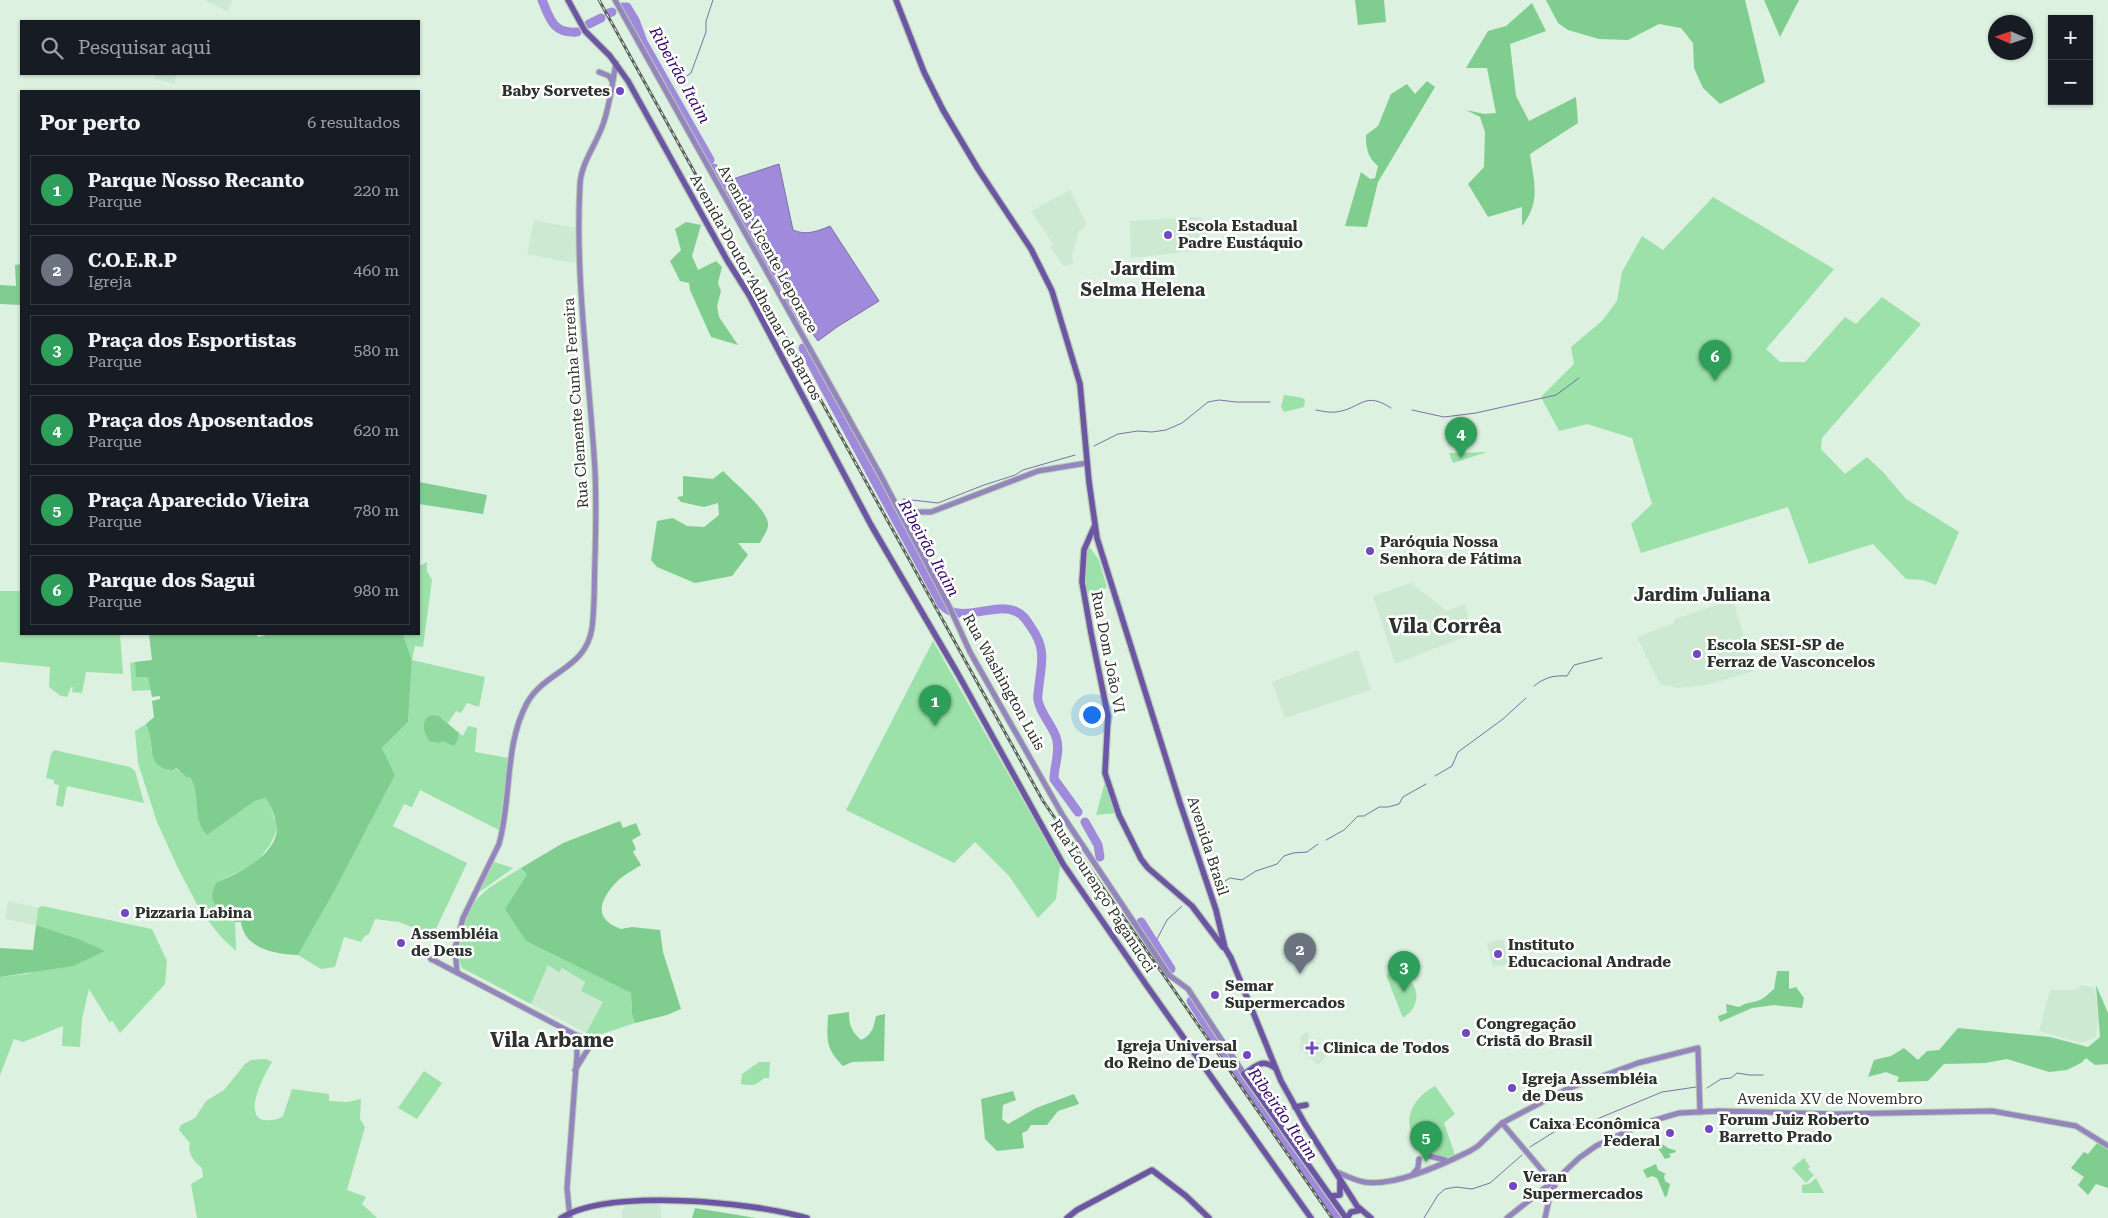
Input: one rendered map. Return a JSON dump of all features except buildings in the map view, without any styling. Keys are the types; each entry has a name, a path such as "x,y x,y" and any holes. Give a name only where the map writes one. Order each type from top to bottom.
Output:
{"main road":[{"name":"Avenida Doutor Adhemar de Barros","path":"568,0 585,31 616,63 628,81 726,260 748,295 871,525"},
{"name":"Avenida Brasil","path":"896,0 924,72 950,124 1031,248 1049,282 1077,372 1097,538 1218,918 1225,948 1231,958 1275,1068 1295,1107 1340,1180 1361,1210 1371,1218"},
{"name":"Rua Dom João VI","path":"1094,524 1090,538 1084,546 1082,571 1090,633 1108,716 1106,773 1119,814 1145,864 1192,906 1225,948"},
{"name":"Rua Lourenço Paganucci","path":"871,525 958,674 1063,864 1311,1218"},
{"path":"1090,538 1097,538"},
{"path":"1206,925 1214,924 1218,918"},
{"path":"1267,1048 1261,1063 1244,1074 1346,1218 1351,1212 1361,1210"},
{"path":"1261,1063 1267,1063 1275,1068"},
{"path":"1295,1107 1306,1105"},
{"path":"1067,1218 1077,1210 1152,1170 1186,1196 1209,1218"},
{"path":"1331,1196 1340,1195 1340,1180"},
{"path":"561,1218 616,1203 669,1199 752,1207 807,1218"}],"street":[{"name":"Avenida Vicente Leporace","path":"615,0 869,453 896,505"},
{"name":"Rua Clemente Cunha Ferreira","path":"458,972 455,948 463,918 500,837 515,737 521,715 528,701 541,684 564,670 580,656 592,630 596,488 578,225 582,171 602,126 616,63"},
{"path":"599,72 609,76 612,81"},
{"path":"896,505 915,512 926,513 951,506 1038,471 1087,463"},
{"name":"Rua Washington Luis","path":"896,505 977,664 1063,816 1169,975 1188,989 1244,1074"},
{"path":"455,948 431,959 576,1035 593,1041 575,1070"},
{"path":"569,1216 567,1188 576,1035"},
{"path":"1335,1171 1364,1182 1391,1181 1412,1175 1478,1146 1502,1123 1567,1089 1607,1073 1698,1048 1700,1112"},
{"name":"Avenida XV de Novembro","path":"1507,1218 1587,1152 1622,1133 1664,1117 1700,1112 1837,1114 1992,1111 2076,1126 2108,1146"},
{"path":"1502,1123 1552,1182"},
{"path":"1426,1155 1437,1160 1448,1160"},
{"path":"1412,1175 1418,1168 1419,1159"},
{"path":"1545,1218 1550,1195 1561,1175"}],"shaded area":[{"path":"205,0 232,0 228,12"},
{"path":"155,75 176,75 175,84 154,79"},
{"path":"779,164 793,230 807,233 830,226 879,301 818,341 805,323 805,314 730,180"},
{"path":"1070,190 1086,223 1083,229 1079,231 1072,256 1073,264 1064,266 1050,247 1053,244 1031,211"},
{"name":"Escola Estadual Padre Eustáquio","path":"1200,217 1206,223 1206,247 1204,250 1131,258 1130,221"},
{"path":"534,220 575,228 576,260 574,263 527,254"},
{"path":"1414,582 1412,584 1447,611 1465,604 1472,634 1395,664 1373,596"},
{"name":"Escola SESI-SP de Ferraz de Vasconcelos","path":"1733,600 1754,671 1706,685 1678,688 1660,684 1637,637 1674,623 1674,619"},
{"path":"1358,650 1371,690 1285,718 1272,682"},
{"path":"8,901 38,908 36,925 5,919"},
{"name":"Instituto Educacional Andrade","path":"1503,939 1509,964 1493,967 1487,943"},
{"path":"548,965 561,968 585,982 603,1002 586,1033 531,1004"},
{"path":"2082,985 2095,988 2098,1018 2096,1037 2081,1043 2039,1031 2050,990 2076,990"},
{"name":"Clinica de Todos","path":"1307,1032 1312,1046 1320,1042 1328,1054 1318,1065 1300,1049 1301,1035"},
{"path":"660,1204 661,1218 622,1218 622,1210 626,1205"}],"green space":[{"path":"1355,0 1384,0 1386,22 1358,25"},
{"path":"1546,0 1745,0 1765,82 1720,104 1703,88 1694,68 1693,43 1681,28 1659,24 1628,40 1599,39 1568,30 1558,23"},
{"path":"1764,0 1799,0 1780,37"},
{"path":"1532,3 1546,31 1510,44 1516,96 1529,121 1576,97 1578,123 1530,154 1535,192 1532,209 1522,226 1522,207 1488,217 1468,184 1484,167 1485,132 1480,117 1466,110 1484,114 1496,113 1487,68 1466,68 1488,31 1506,26"},
{"path":"1427,81 1435,87 1378,182 1367,227 1345,226 1361,172 1370,179 1375,178 1378,166 1368,153 1366,135 1378,126 1391,94 1407,84 1415,94"},
{"path":"1713,197 1834,269 1766,349 1780,362 1805,362 1845,317 1856,324 1882,297 1921,324 1822,438 1821,449 1845,474 1867,457 1884,473 1906,499 1959,532 1936,585 1923,580 1906,579 1873,544 1809,564 1788,507 1641,553 1631,524 1652,504 1632,438 1587,424 1559,431 1541,397 1574,364 1571,347 1602,321 1617,301 1622,272 1642,236 1663,250"},
{"path":"686,222 701,225 692,256 698,270 716,261 722,267 718,283 721,291 717,306 719,317 738,345 711,337 690,290 689,283 680,281 670,261 681,250 675,229"},
{"path":"20,264 20,305 0,304 0,285 16,286 15,265"},
{"path":"1284,395 1303,398 1305,400 1304,407 1284,412 1281,407"},
{"path":"1487,452 1453,463 1449,453"},
{"path":"723,471 757,504 767,519 768,527 760,543 738,543 748,555 732,576 695,583 657,567 651,560 657,521 673,518 687,526 704,527 719,515 718,503 704,507 681,502 677,497 683,496 683,476 713,479"},
{"path":"420,482 487,495 483,514 420,504"},
{"path":"1088,545 1099,560 1107,588 1088,594 1083,562"},
{"path":"427,562 427,571 432,580 423,647 415,646 412,660 403,635 420,635 420,566"},
{"path":"0,591 20,591 20,635 120,635 123,674 86,672 82,693 72,692 73,687 71,687 67,697 61,696 49,687 50,667 0,662"},
{"path":"149,635 257,635 258,637 266,635 403,635 412,660 408,722 382,748 395,775 335,890 298,955 271,951 255,944 243,931 241,922 235,922 235,915 215,904 212,894 217,882 244,869 269,849 277,831 273,810 265,798 255,801 207,835 202,829 199,822 194,784 190,777 186,777 176,768 172,770 163,768 154,759 152,753 149,731 146,724 154,717 152,701 160,699 160,696 152,697 148,677 136,677 135,662 152,660"},
{"path":"933,641 1060,866 1056,899 1038,918 1009,876 975,842 954,863 846,810"},
{"path":"412,660 485,677 479,707 467,703 461,713 456,711 448,723 439,716 442,741 458,739 459,733 463,736 468,726 477,728 475,752 509,758 499,830 420,790 412,807 404,804 393,826 467,863 434,933 427,933 399,922 375,919 369,934 361,942 344,937 335,967 321,969 298,955 335,890 395,775 382,748 408,722"},
{"path":"135,662 137,677 148,676 151,690 132,691 130,663"},
{"path":"431,715 439,716 459,733 454,746 443,741 439,743 429,741 424,723"},
{"path":"146,724 150,733 151,750 185,776 190,777 196,792 199,822 207,835 255,801 265,798 270,802 277,830 270,845 255,864 217,882 224,912 235,915 236,951 221,937 200,910 157,822 138,763 135,731"},
{"path":"54,750 130,767 135,771 144,803 67,786 63,807 56,805 59,785 54,784 54,780 46,778 51,754"},
{"path":"1106,778 1117,813 1096,815"},
{"path":"620,821 623,828 636,823 641,835 632,840 636,849 633,852 641,865 621,878 608,892 602,904 603,916 610,924 621,929 632,927 660,930 663,952 681,1009 667,1015 635,1023 632,1014 631,993 526,941 505,909 527,875 521,868 563,843"},
{"path":"494,862 513,868 478,893"},
{"path":"521,868 527,875 526,941 631,993 632,1014 635,1023 596,1036 586,1033 603,1002 581,991 585,982 562,968 559,972 548,965 531,1004 462,968 459,943 464,922 472,905 487,890"},
{"path":"42,906 152,929 167,961 165,984 120,1033 112,1020 110,1023 89,989 82,1019 80,1047 62,1046 63,1026 23,1042 14,1039 0,1075 0,977 26,974 104,951 79,939 36,925 38,908"},
{"path":"36,925 79,939 105,951 73,966 0,977 0,948 33,950"},
{"path":"1777,971 1789,971 1789,989 1796,987 1804,998 1802,1008 1774,1005 1752,1008 1720,1022 1718,1016 1727,1013 1726,1004 1739,1007 1761,999 1774,989"},
{"path":"1392,972 1404,976 1416,990 1415,1003 1411,1011 1403,1018 1386,975"},
{"path":"2096,985 2108,1013 2108,1064 2095,1065 2086,1058 2081,1063 2067,1070 2049,1072 2007,1059 1985,1063 1944,1064 1928,1081 1897,1082 1899,1077 1886,1072 1868,1077 1874,1060 1891,1056 1904,1048 1918,1060 1927,1051 1939,1050 1958,1028 2050,1037 2088,1047 2100,1037"},
{"path":"849,1012 851,1028 861,1040 868,1036 872,1030 876,1016 885,1014 884,1061 852,1062 843,1066 837,1060 828,1043 828,1015"},
{"path":"266,1059 272,1062 261,1084 255,1103 255,1111 258,1117 264,1120 274,1120 283,1116 292,1089 329,1094 329,1101 348,1102 361,1099 360,1119 365,1127 347,1190 366,1197 362,1204 377,1218 197,1218 191,1184 203,1177 202,1168 192,1157 189,1150 190,1143 179,1130 181,1125 195,1118 206,1101 224,1090 245,1064 251,1060"},
{"path":"759,1062 770,1062 769,1078 764,1078 754,1085 741,1084 742,1074"},
{"path":"424,1071 442,1083 417,1119 398,1108"},
{"path":"1435,1086 1455,1114 1444,1123 1455,1155 1445,1157 1426,1151 1413,1136 1410,1127 1410,1117 1415,1103 1422,1095"},
{"path":"1013,1091 1016,1100 1003,1105 1002,1119 1008,1124 1036,1108 1074,1094 1079,1104 1058,1111 1047,1125 1031,1125 1027,1131 1022,1133 1024,1148 997,1151 985,1139 981,1099"},
{"path":"1655,1136 1664,1145 1675,1150 1676,1152 1669,1154 1671,1157 1665,1159 1652,1139"},
{"path":"2098,1142 2108,1150 2108,1188 2096,1184 2088,1195 2078,1185 2084,1177 2071,1168 2084,1152 2088,1154"},
{"path":"1804,1158 1810,1167 1808,1169 1814,1175 1806,1183 1792,1168"},
{"path":"1656,1164 1658,1170 1666,1174 1664,1176 1665,1181 1670,1184 1667,1196 1665,1197 1657,1178 1652,1176 1647,1178 1643,1170"},
{"path":"1816,1178 1824,1193 1802,1193 1802,1185 1809,1184"},
{"path":"695,1208 756,1218 692,1218"}],"waterway":[{"name":"Ribeirão Itaim","path":"542,0 550,19 557,28 563,31 577,32"},
{"path":"679,82 691,73 706,32 706,21 713,0"},
{"name":"Ribeirão Itaim","path":"623,7 627,7 635,20 643,42 710,160"},
{"name":"Ribeirão Itaim","path":"589,24 601,18"},
{"name":"Ribeirão Itaim","path":"714,168 803,320 813,328"},
{"name":"Ribeirão Itaim","path":"803,348 942,605 949,611 958,613 997,609 1015,611 1024,618 1036,635 1042,655 1038,700 1057,742 1058,753 1054,779 1078,812"},
{"path":"1412,410 1444,417 1476,413 1556,395 1579,378"},
{"path":"1094,446 1118,434 1166,430 1182,423 1208,402 1219,400 1270,402"},
{"path":"1316,410 1336,412 1368,401 1382,403 1391,408"},
{"path":"903,499 938,503 1015,475 1023,470 1075,455"},
{"name":"Ribeirão Itaim","path":"895,518 897,514"},
{"path":"1534,686 1549,678 1567,676 1574,665 1602,658"},
{"path":"1435,776 1452,766 1458,752 1503,719 1526,698"},
{"path":"1326,840 1344,830 1358,816 1364,816 1379,807 1399,804 1403,797 1426,784"},
{"name":"Ribeirão Itaim","path":"1085,822 1098,845 1100,857"},
{"path":"1217,886 1230,878 1242,880 1256,871 1277,864 1284,856 1307,852 1318,844"},
{"path":"1155,943 1167,920 1182,906"},
{"name":"Ribeirão Itaim","path":"1141,922 1171,969"},
{"name":"Ribeirão Itaim","path":"1191,1001 1241,1081 1337,1218"},
{"path":"1707,1088 1721,1079 1731,1078 1737,1073 1763,1075"},
{"path":"1590,1122 1662,1092 1696,1087"},
{"path":"1530,1147 1562,1127 1581,1123"},
{"path":"1424,1218 1438,1195 1445,1189 1456,1187 1472,1189 1490,1183 1522,1155"}],"railway":[{"path":"599,0 1043,801 1332,1218"}],"place":[{"name":"Baby Sorvetes","path":"620,91"},
{"name":"Escola Estadual Padre Eustáquio","path":"1168,235"},
{"name":"Parque dos Sagui","path":"1715,381"},
{"name":"Praça dos Aposentados","path":"1461,458"},
{"name":"Paróquia Nossa Senhora de Fátima","path":"1370,551"},
{"name":"Escola SESI-SP de Ferraz de Vasconcelos","path":"1697,654"},
{"name":"Parque Nosso Recanto","path":"935,726"},
{"name":"Pizzaria Labina","path":"125,913"},
{"name":"Assembléia de Deus","path":"401,943"},
{"name":"Instituto Educacional Andrade","path":"1498,954"},
{"name":"C.O.E.R.P","path":"1300,974"},
{"name":"Praça dos Esportistas","path":"1404,992"},
{"name":"Semar Supermercados","path":"1215,995"},
{"name":"Congregação Cristã do Brasil","path":"1466,1033"},
{"name":"Clinica de Todos","path":"1312,1048"},
{"name":"Igreja Universal do Reino de Deus","path":"1247,1055"},
{"name":"Igreja Assembléia de Deus","path":"1512,1088"},
{"name":"Forum Juiz Roberto Barretto Prado","path":"1709,1129"},
{"name":"Caixa Econômica Federal","path":"1670,1133"},
{"name":"Praça Aparecido Vieira","path":"1426,1162"},
{"name":"Veran Supermercados","path":"1513,1186"}],"district":[{"name":"Jardim Selma Helena","path":"1143,278"},
{"name":"Jardim Juliana","path":"1702,594"},
{"name":"Vila Corrêa","path":"1445,626"},
{"name":"Vila Arbame","path":"552,1040"}]}
